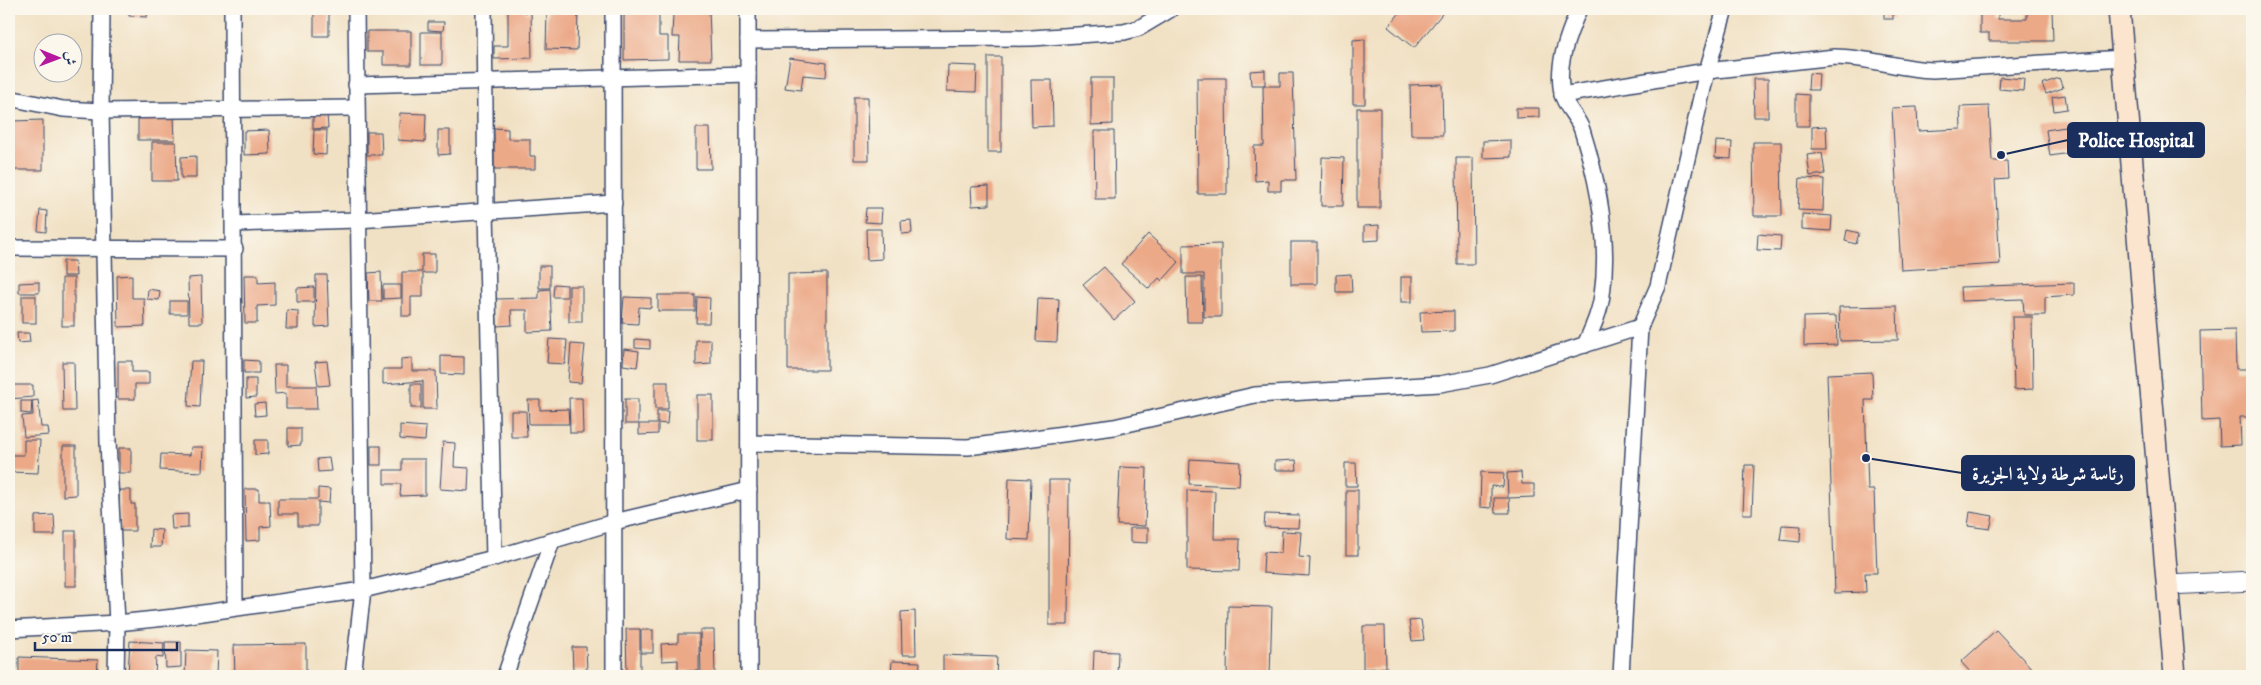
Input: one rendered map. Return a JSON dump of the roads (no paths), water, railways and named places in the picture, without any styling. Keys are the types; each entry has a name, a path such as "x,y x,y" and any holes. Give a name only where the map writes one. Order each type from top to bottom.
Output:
{"main road":[{"path":"2119,9 2175,676"}],"street":[{"path":"102,9 101,111 106,250 108,442 117,623 116,676"},
{"path":"232,9 235,249 235,607"},
{"path":"353,676 363,590 357,220 356,9"},
{"path":"484,9 486,211 494,558"},
{"path":"613,9 614,676"},
{"path":"748,9 749,676"},
{"path":"748,40 1032,38 1124,32 1139,28 1171,9"},
{"path":"1579,9 1566,40 1562,66 1562,95 1581,127 1594,174 1606,261 1602,297 1585,345"},
{"path":"1621,676 1640,327 1658,286 1707,71 1725,9"},
{"path":"1562,95 1707,71 1835,57 1854,57 1912,69 1933,70 2123,58"},
{"path":"356,85 485,82 613,76 748,74"},
{"path":"9,98 63,109 101,111 356,108"},
{"path":"234,224 357,220 614,203"},
{"path":"9,248 106,250 235,249"},
{"path":"749,444 968,447 1114,427 1255,395 1440,384 1490,375 1640,327"},
{"path":"9,629 117,623 175,617 363,590 494,558 614,522 749,490"},
{"path":"505,676 552,541"},
{"path":"2168,585 2252,581"}],"place":[{"name":"Police Hospital","path":"2001,155"},
{"name":"رئاسة شرطة ولاية الجزيرة","path":"1866,458"}]}
